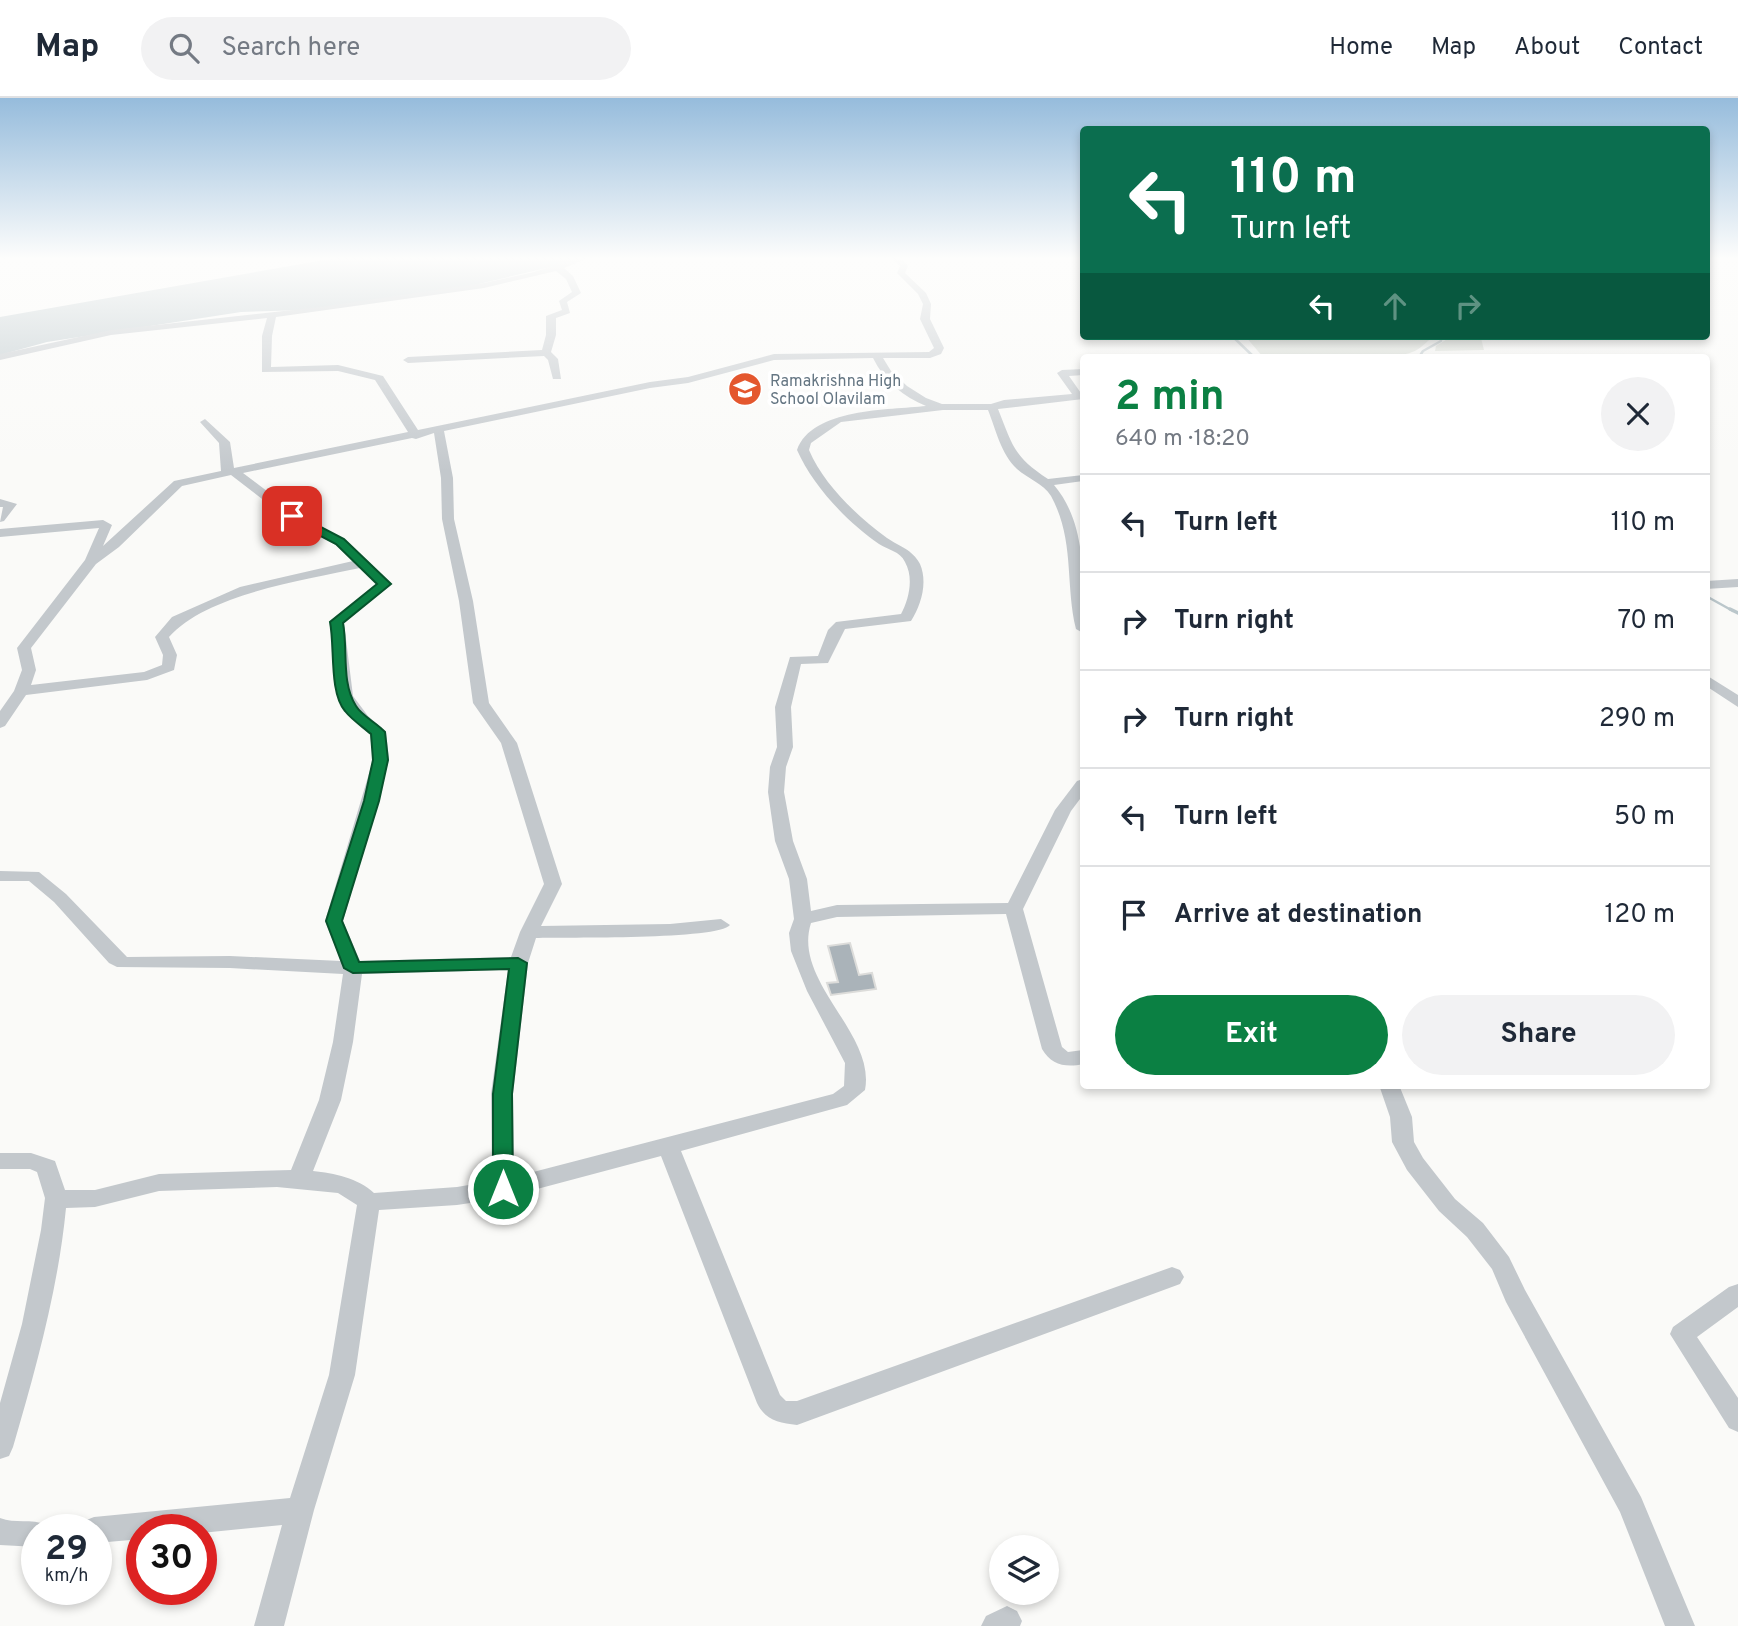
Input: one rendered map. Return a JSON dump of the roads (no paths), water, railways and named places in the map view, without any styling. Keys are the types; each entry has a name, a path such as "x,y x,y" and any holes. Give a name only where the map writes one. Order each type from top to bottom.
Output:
{"street":[{"path":"0,357 33,348 148,328"},
{"path":"269,328 266,370 338,368 379,378 416,436"},
{"path":"546,353 551,328"},
{"path":"91,561 115,544 178,483 416,436 650,385 688,380 774,357 930,355 938,352 939,348 929,328"},
{"path":"408,360 546,353 553,359 557,377"},
{"path":"877,355 881,366 897,384 908,392 944,407"},
{"path":"369,1202 457,1196 536,1182 840,1100 854,1090 856,1065 812,987 804,961 799,930 803,919 798,879 784,841 776,792 778,767 785,747 783,707 796,660 823,660 835,630 841,625 906,618 915,604 916,574 911,560 901,549 883,541 813,475 803,450 806,441 838,419 944,407 992,407 1004,403 1079,397 1062,373 1080,372"},
{"path":"992,407 1009,450 1032,475 1046,483 1056,495 1078,536 1080,561"},
{"path":"205,422 224,442 230,472 292,516 340,542 385,584 337,622 341,643 340,676 349,708 378,732 381,760 372,801 334,921 353,968 343,1042 330,1100 299,1178"},
{"path":"439,431 447,478 448,519 466,601 481,703 509,743 554,884 529,932 518,963 502,1094 503,1189"},
{"path":"1046,483 1080,478"},
{"path":"0,503 11,505 0,517"},
{"path":"0,533 106,525 91,561 24,648 29,670 21,691 0,723"},
{"path":"21,691 147,676 169,667 170,655 162,637 177,620 244,590 363,563"},
{"path":"1080,581 1077,605 1080,617"},
{"path":"1710,585 1738,583"},
{"path":"1710,682 1738,702"},
{"path":"1080,787 1063,810 1014,909 1052,1049 1057,1056 1069,1060 1080,1058"},
{"path":"0,876 33,876 60,898 116,958 124,963 230,962 353,968 518,963"},
{"path":"803,919 837,911 988,907 1014,909"},
{"path":"529,932 670,930 721,925"},
{"path":"1390,1089 1401,1117 1403,1142 1415,1164 1447,1205 1475,1230 1501,1264 1515,1295 1604,1453 1631,1506 1680,1626"},
{"path":"668,1145 770,1403 781,1412 797,1413 1172,1277"},
{"path":"0,1161 31,1161 47,1167 56,1198 48,1273 0,1447"},
{"path":"56,1198 76,1201 105,1198 151,1184 299,1178 359,1191 369,1202"},
{"path":"269,1626 300,1510 342,1375 369,1202"},
{"path":"1738,1294 1682,1334 1738,1420"},
{"path":"112,1528 300,1510"},
{"path":"0,1531 6,1534 21,1534"}],"waterway":[{"path":"1236,340 1251,354"},
{"path":"1421,354 1441,340"},
{"path":"1710,598 1733,611"},
{"path":"1730,609 1738,613"}],"place":[{"name":"Ramakrishna High School Olavilam","path":"745,389"}]}
